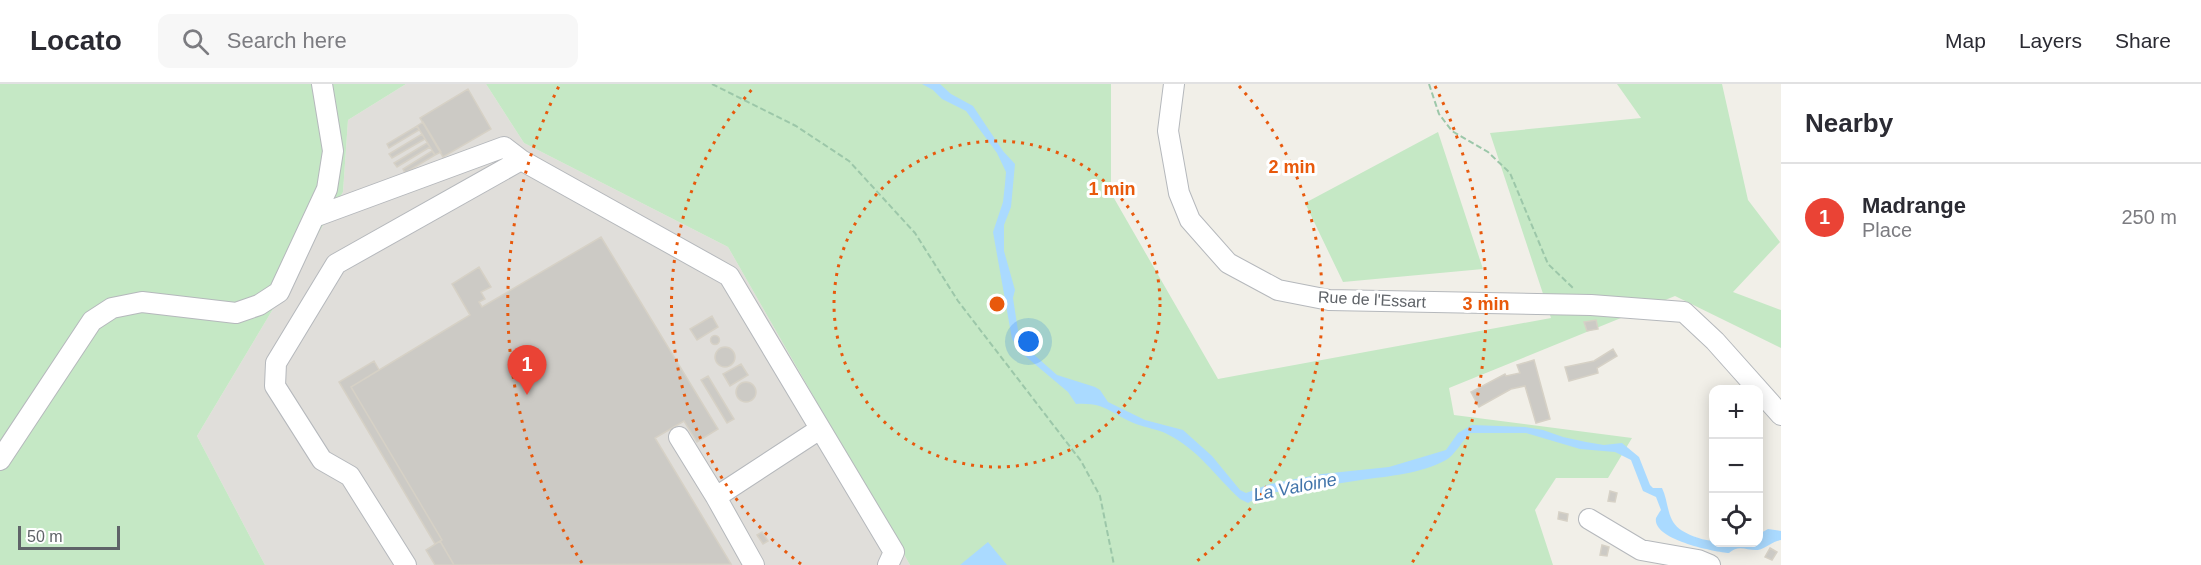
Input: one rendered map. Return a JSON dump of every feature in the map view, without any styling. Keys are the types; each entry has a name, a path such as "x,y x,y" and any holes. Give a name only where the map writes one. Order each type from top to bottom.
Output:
{"street":[{"path":"0,460 92,321 112,308 142,302 236,313 259,305 279,292 327,189 333,151 322,84"},
{"name":"Rue de l'Essart","path":"1174,84 1168,131 1179,193 1190,220 1228,263 1278,290 1329,300 1591,305 1684,312 1715,341 1781,415"},
{"path":"314,217 504,147 521,160 729,276 894,552 888,565"},
{"path":"406,565 350,476 322,460 275,386 276,363 336,264 521,160"},
{"path":"716,497 820,429"},
{"path":"679,437 754,565"},
{"path":"1589,519 1641,550 1698,560 1710,565"}],"path":[{"path":"712,84 796,126 849,161 915,233 957,301 1081,461 1100,496 1114,565"},
{"path":"1429,84 1439,114 1452,131 1488,152 1510,173 1548,264 1591,305"}],"shaded area":[{"path":"406,84 486,84 524,143 728,247 910,565 265,565 197,436 343,192 348,120"}],"green space":[{"path":"0,84 406,84 348,120 343,192 197,436 265,565 0,565"},
{"path":"486,84 1111,84 1111,193 1218,379 1551,318 1490,133 1641,118 1617,84 1722,84 1748,200 1780,242 1733,292 1781,310 1781,348 1675,296 1449,388 1454,415 1632,438 1608,478 1556,478 1535,510 1553,565 910,565 728,247 524,143"},
{"path":"1438,132 1483,269 1343,282 1305,203"}],"water":[{"name":"La Valoine","path":"922,84 940,84 951,94 973,106 1003,151 1015,164 1011,207 1004,225 1004,251 1015,290 1013,298 1019,337 1031,352 1057,375 1095,387 1100,390 1108,402 1145,420 1183,430 1212,456 1240,490 1246,493 1270,484 1322,474 1389,467 1446,450 1458,433 1472,425 1525,427 1604,445 1622,443 1639,457 1650,485 1653,488 1662,488 1675,525 1690,535 1709,540 1709,547 1763,547 1763,532 1768,529 1781,531 1781,540 1758,550 1740,548 1729,553 1699,547 1674,538 1657,526 1656,518 1661,510 1656,497 1643,491 1631,460 1615,452 1580,449 1526,433 1470,433 1449,458 1426,468 1393,476 1264,494 1248,503 1240,499 1197,455 1178,440 1163,432 1136,424 1102,407 1076,404 1068,392 1024,355 1012,339 993,232 1003,202 1006,172 997,153 966,111 942,99"},
{"path":"988,542 1007,565 960,565"}],"building":[{"path":"468,89 491,129 443,157 420,118"},
{"path":"423,122 441,152 435,155 417,126"},
{"path":"417,126 419,130 389,148 387,144"},
{"path":"422,134 425,139 392,158 389,154"},
{"path":"427,143 430,147 397,167 394,163"},
{"path":"432,151 435,155 405,173 403,169"},
{"path":"601,237 718,429 697,442 684,421 655,438 731,564 454,565 440,541 442,540 351,387 470,315 452,284 479,267 491,287 481,292 485,299 479,302 482,307"},
{"path":"712,316 718,327 697,340 690,329"},
{"path":"1596,320 1598,329 1587,331 1584,322"},
{"path":"715,336 719,340 715,344 711,340"},
{"path":"725,347 732,350 735,357 732,364 725,367 718,364 715,357 718,350"},
{"path":"1613,349 1617,356 1597,368 1598,373 1569,381 1565,367 1594,361"},
{"path":"1534,360 1550,419 1536,423 1525,386 1511,389 1479,407 1471,392 1505,374 1506,376 1520,373 1517,365"},
{"path":"374,361 379,370 351,387 442,540 435,544 339,382"},
{"path":"741,364 748,375 730,386 723,374"},
{"path":"708,376 734,419 727,423 701,380"},
{"path":"746,382 753,385 756,392 753,399 746,402 739,399 736,392 739,385"},
{"path":"1610,491 1617,493 1615,502 1608,501"},
{"path":"1559,512 1568,514 1567,521 1558,519"},
{"path":"762,532 768,541 763,544 757,535"},
{"path":"440,541 454,565 435,565 426,550"},
{"path":"1602,545 1609,547 1607,556 1600,555"},
{"path":"1770,548 1777,552 1772,560 1765,557"}],"place":[{"name":"Madrange","path":"527,395"}]}
